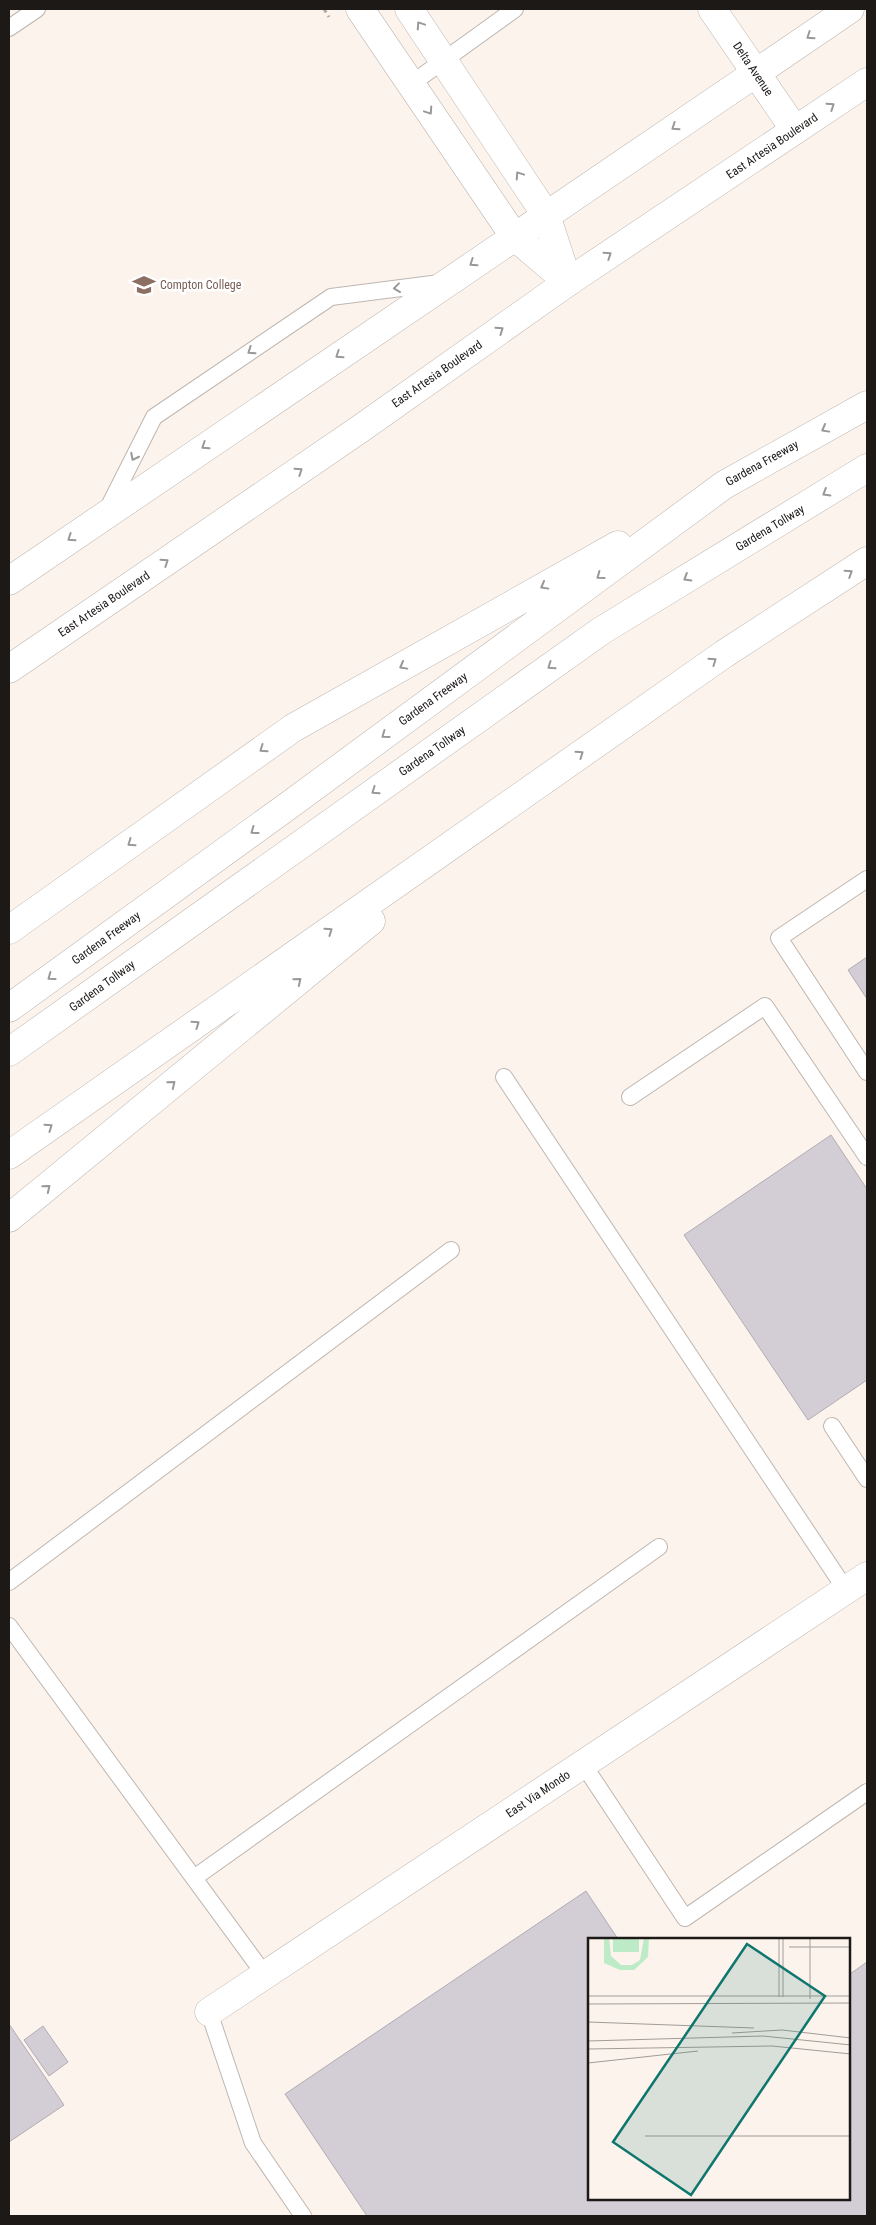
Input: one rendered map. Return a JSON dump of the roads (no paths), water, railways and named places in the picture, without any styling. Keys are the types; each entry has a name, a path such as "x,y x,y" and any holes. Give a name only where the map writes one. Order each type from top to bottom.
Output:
{"main road":[{"path":"360,9 514,236 568,282"},
{"path":"409,9 546,215 568,282"},
{"name":"Delta Avenue","path":"712,9 795,130"},
{"path":"9,580 445,282 850,9"},
{"name":"East Artesia Boulevard","path":"9,669 360,429 568,282 867,82"},
{"name":"Gardena Freeway","path":"9,1008 292,803 724,485 867,405"},
{"name":"Gardena Tollway","path":"9,1052 601,631 867,468"},
{"path":"9,930 293,728 724,485"},
{"path":"9,1156 724,654 867,561"},
{"path":"9,1218 540,782"},
{"name":"East Via Mondo","path":"209,2012 856,1583"}],"lane":[{"path":"9,28 37,9"},
{"path":"411,84 515,9"},
{"path":"104,516 154,417 331,296 445,282"},
{"path":"867,879 779,938 867,1072"},
{"path":"630,1097 765,1006 867,1157"},
{"path":"504,1077 856,1583"},
{"path":"9,1582 451,1250"},
{"path":"832,1426 867,1479"},
{"path":"194,1878 659,1547"},
{"path":"9,1626 265,1974"},
{"path":"583,1764 685,1918 867,1792"},
{"path":"209,2012 253,2143 303,2216"}],"place":[{"name":"Compton College","path":"144,285"}]}
